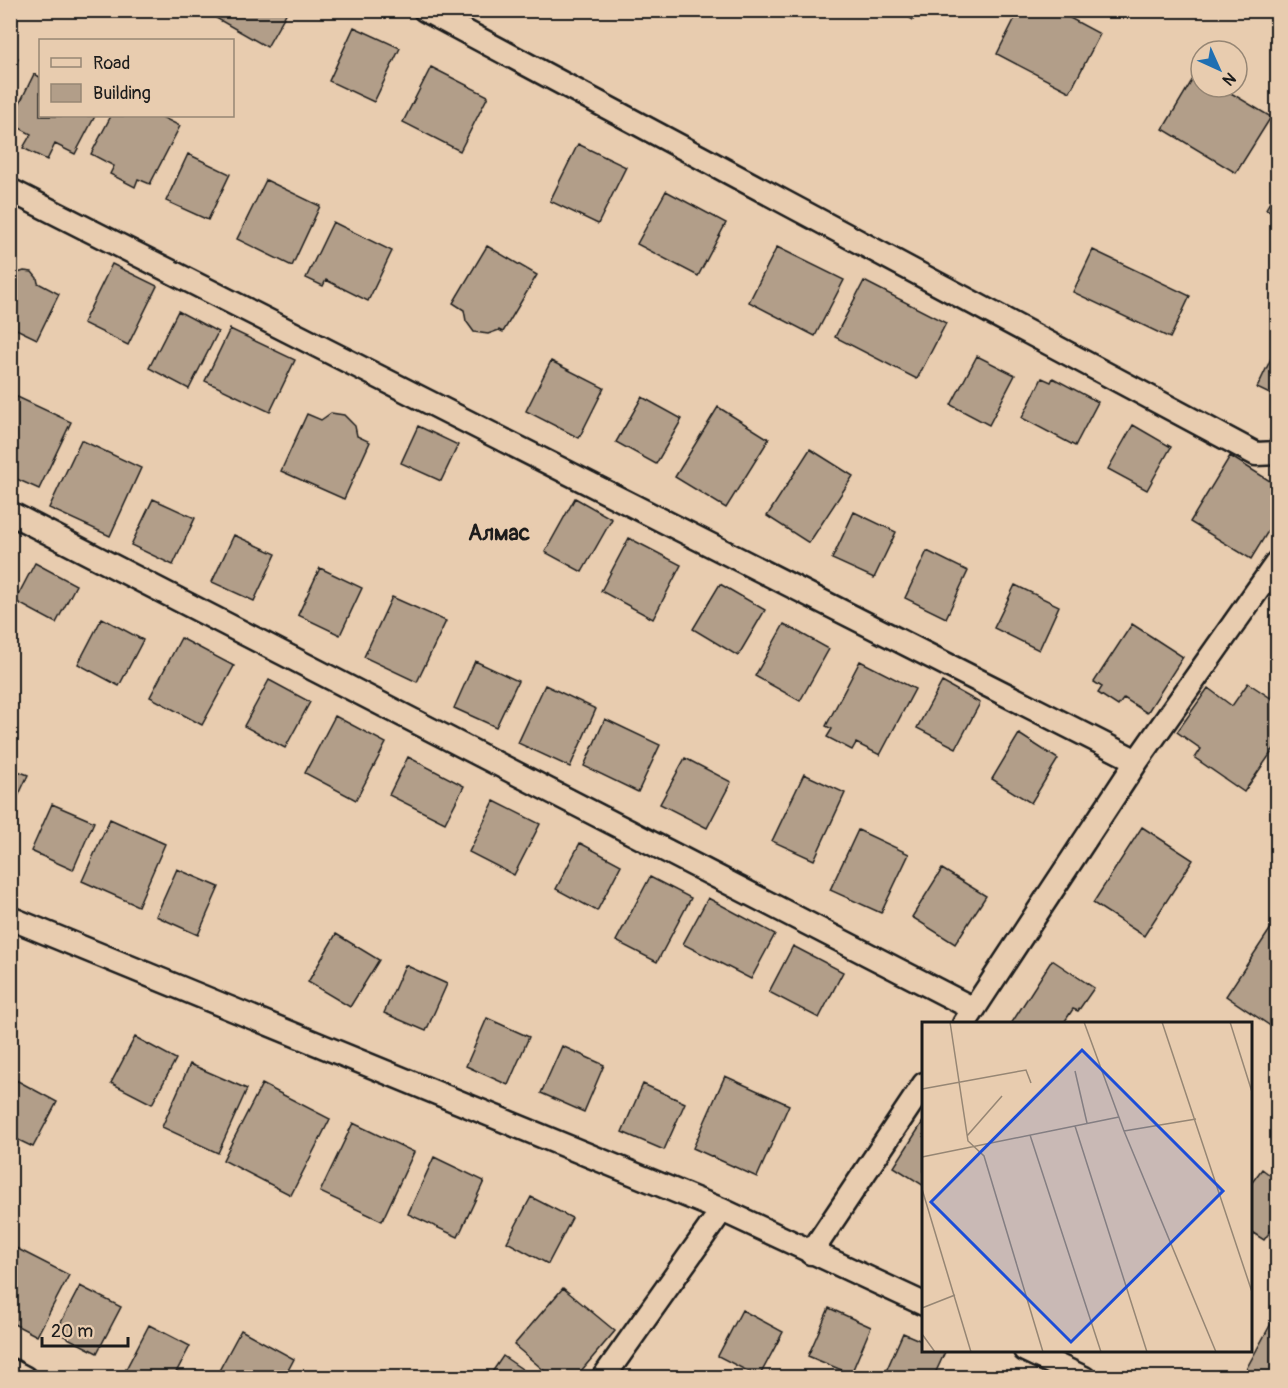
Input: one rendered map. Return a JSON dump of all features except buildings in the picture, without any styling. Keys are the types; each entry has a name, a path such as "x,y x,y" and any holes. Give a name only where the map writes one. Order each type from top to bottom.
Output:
{"street":[{"path":"425,10 1256,454 1278,453"},
{"path":"10,190 1137,761"},
{"path":"10,513 969,1016 1137,761 1278,561"},
{"path":"10,918 722,1210 922,1303"},
{"path":"811,1253 922,1087"},
{"path":"603,1377 722,1210"},
{"path":"1028,1352 1084,1377"},
{"path":"10,1370 25,1377"}],"district":[{"name":"Алмас","path":"499,533"}]}
